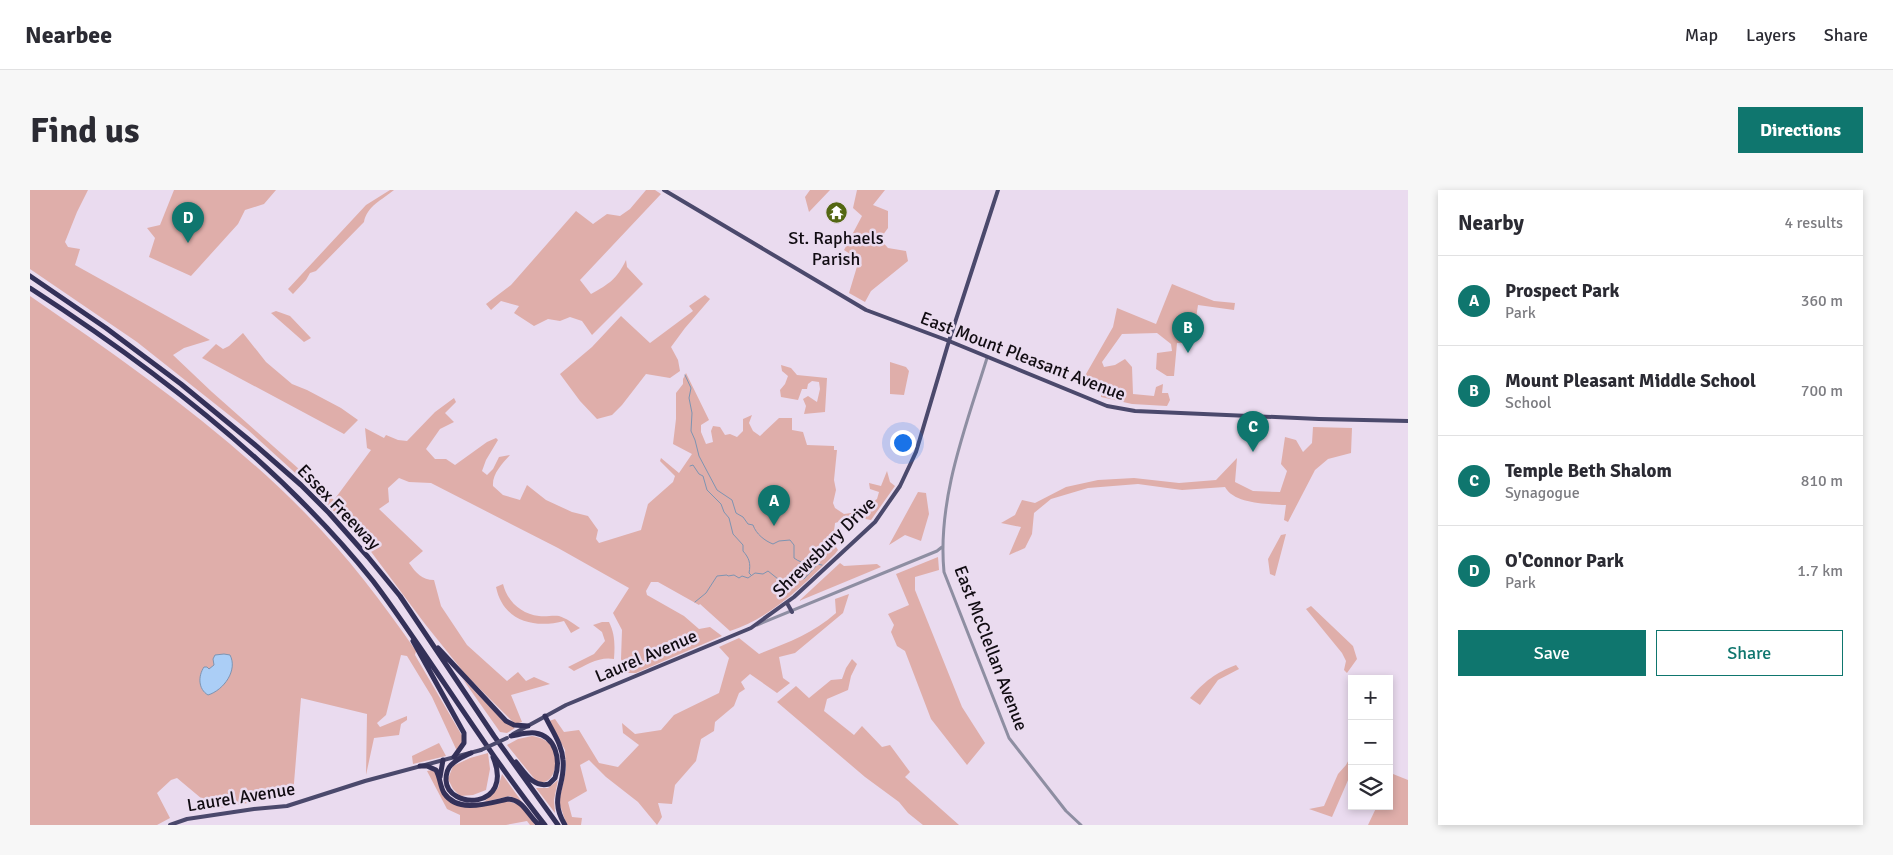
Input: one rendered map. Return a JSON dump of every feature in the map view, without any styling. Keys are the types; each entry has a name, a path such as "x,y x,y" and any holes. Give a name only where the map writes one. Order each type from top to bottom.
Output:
{"highway":[{"name":"Essex Freeway","path":"30,276 162,369 301,485 368,557 400,596 485,723 558,825"},
{"name":"Essex Freeway","path":"30,288 89,328 158,379 267,469 300,500 352,555 375,584 545,825"},
{"path":"408,629 419,655 464,733 464,743 454,757"},
{"path":"426,635 506,721 514,725 528,726"},
{"path":"545,716 562,752 564,767 556,804 565,825"},
{"path":"485,723 532,780 537,784 544,785 552,781 557,773 558,759 551,742 534,733 509,737"},
{"path":"470,753 451,765 446,776 446,784 450,792 466,800 485,797 492,792 497,784 498,772 494,758 481,736"},
{"path":"440,779 443,760"},
{"path":"420,766 434,769 445,794 454,802 467,806 514,799 520,802 539,825"}],"main road":[{"name":"East Mount Pleasant Avenue","path":"664,190 866,310 949,341 1100,404 1121,410 1408,421"},
{"name":"Shrewsbury Drive","path":"751,628 787,603 871,526 893,498 916,452 949,341 998,190"},
{"path":"787,603 792,612"},
{"name":"Laurel Avenue","path":"170,825 187,820 254,809 287,806 365,781 481,750 509,737 566,705 751,628"}],"street":[{"path":"942,546 953,471 987,358"},
{"name":"Laurel Avenue","path":"751,628 937,552 942,546"},
{"name":"East McClellan Avenue","path":"942,546 946,579 1009,738 1066,811 1081,825"}],"shaded area":[{"path":"30,190 88,190 65,242 68,247 80,249 75,265 210,340 184,348 173,355 334,500 371,450 367,448 365,428 384,438 386,435 398,440 407,441 435,412 454,398 456,402 445,413 454,422 440,429 426,449 435,459 446,459 455,465 487,442 496,438 498,440 482,471 487,475 493,469 499,457 510,455 498,469 493,482 493,486 503,495 520,500 527,485 546,500 572,512 588,516 598,530 596,539 599,543 641,530 648,504 673,482 675,476 660,461 661,458 679,473 692,454 673,444 676,419 676,393 683,384 686,373 709,420 701,425 701,432 706,444 713,442 711,431 713,426 720,427 725,435 730,434 737,437 743,431 743,419 752,415 749,423 753,431 760,436 779,418 792,418 792,430 803,432 807,445 834,446 834,450 837,450 834,480 836,490 833,503 835,508 844,514 865,511 877,499 879,492 870,489 869,483 881,486 887,471 890,482 895,486 871,520 854,517 835,523 833,539 838,550 835,554 787,599 746,625 730,631 700,604 658,582 651,582 646,591 647,595 684,616 699,629 710,627 722,636 636,673 625,673 621,659 622,630 613,613 629,588 558,548 431,483 409,482 399,478 388,488 389,502 379,509 423,551 409,563 420,575 426,579 434,580 441,606 467,645 507,681 518,672 526,681 534,677 550,684 511,695 522,722 515,724 466,675 369,549 314,490 248,430 137,342 30,269"},
{"path":"174,190 276,190 264,204 245,210 238,224 191,276 149,257 155,238 147,228 160,225"},
{"path":"390,190 394,190 372,207 364,222 316,271 310,273 293,294 288,289 366,205"},
{"path":"646,190 655,190 661,194 580,280 591,294 612,280 626,260 627,267 643,284 592,335 582,321 570,317 560,321 548,319 534,326 514,313 519,306 501,301 491,310 486,304 511,285 576,211 593,224 607,214 620,216 630,209"},
{"path":"810,190 830,190 809,212 805,197"},
{"path":"857,190 885,190 873,205 888,211 888,228 880,239 888,248 906,251 908,261 871,291 865,302 849,293 859,260 844,250 862,216 853,208"},
{"path":"1172,284 1214,301 1235,303 1234,310 1198,305 1196,318 1186,317 1184,343 1177,343 1174,376 1167,376 1156,369 1157,353 1172,351 1171,344 1157,333 1122,334 1102,362 1104,367 1115,365 1125,359 1132,367 1133,394 1154,396 1156,387 1163,384 1162,393 1168,393 1170,400 1167,406 1132,404 1101,397 1101,394 1082,381 1113,327 1117,308 1156,324"},
{"path":"705,295 710,299 671,347 678,360 680,371 670,378 646,374 612,415 597,419 580,401 560,374 592,347 621,316 650,343 693,311 689,306"},
{"path":"30,296 138,372 209,426 307,515 337,547 391,615 416,651 415,655 464,739 459,749 456,749 432,697 407,656 401,655 386,715 377,723 380,727 407,716 407,720 401,724 399,735 374,738 366,775 367,714 301,698 293,795 214,809 177,778 171,780 157,793 170,818 157,825 30,825"},
{"path":"276,311 290,316 311,338 304,342 271,313"},
{"path":"243,333 266,362 292,384 341,408 358,420 344,434 202,358 216,344 223,349"},
{"path":"890,362 906,367 909,371 904,395 890,394"},
{"path":"781,365 791,368 797,375 827,378 825,412 804,414 806,406 803,399 808,396 817,402 820,389 819,382 812,381 808,384 807,389 802,389 798,400 781,397 780,390 788,376 782,371"},
{"path":"1313,427 1352,428 1351,453 1328,459 1315,470 1288,522 1284,520 1286,505 1244,500 1229,493 1225,487 1182,490 1138,484 1088,488 1051,499 1034,513 1032,534 1025,548 1009,555 1021,527 1001,523 1015,515 1022,500 1035,503 1066,487 1098,480 1134,478 1179,483 1216,480 1237,458 1235,482 1253,491 1280,492 1287,471 1281,464 1285,437 1296,440 1303,452 1312,443"},
{"path":"918,492 926,493 929,514 921,541 905,535 889,545"},
{"path":"1286,534 1275,576 1270,574 1268,559 1281,535"},
{"path":"938,557 939,570 915,577 915,590 962,707 985,743 967,765 931,719 905,651 897,646 891,632 894,625 888,614 909,605 896,574"},
{"path":"840,563 844,566 877,564 881,567 799,601"},
{"path":"503,584 511,601 526,613 539,616 559,616 580,628 571,633 564,621 542,624 521,620 505,608 500,599 496,587"},
{"path":"849,594 843,613 795,653 779,657 783,678 790,683 777,693 750,674 741,682 745,689 739,693 734,706 715,722 714,731 701,739 696,761 675,785 672,804 658,803 662,817 657,825 638,802 606,777 589,760 580,765 587,791 568,802 572,817 582,818 581,825 568,825 566,823 559,802 566,770 565,750 549,721 555,719 564,732 579,730 599,763 618,767 639,745 623,733 622,723 635,734 661,730 674,715 719,693 729,658 719,647 739,638 759,654 780,646 800,637 828,620 836,613 835,599"},
{"path":"1311,606 1353,646 1357,659 1347,673 1344,670 1346,661 1342,653 1306,609"},
{"path":"609,622 612,631 614,659 598,660 574,671 568,667 594,654 605,641 602,632 593,625"},
{"path":"852,659 857,664 851,676 848,690 827,699 824,711 854,735 862,726 882,747 890,745 910,772 905,777 959,825 923,825 908,813 899,802 865,777 777,702 796,686 809,698 831,680 842,679"},
{"path":"1236,665 1239,669 1218,680 1200,705 1190,698 1211,678"},
{"path":"462,678 504,722 515,728 507,733 500,732"},
{"path":"532,736 548,742 554,752 554,771 548,780 543,782 537,782 507,745 518,739"},
{"path":"439,743 446,756 413,764 412,756"},
{"path":"488,753 490,769 486,790 473,795 460,796 453,789 448,779 453,766 470,758"},
{"path":"1348,761 1348,780 1332,817 1309,809 1324,806 1338,774"},
{"path":"427,771 435,771 444,795 458,806 507,801 520,805 535,825 530,825 527,821 506,825 460,825 460,815 447,809"},
{"path":"502,774 522,802 510,796 484,802 498,788"},
{"path":"1393,774 1408,780 1408,825 1368,825 1375,810 1393,810"},
{"path":"558,780 554,800 555,813 536,788 548,788"}],"water":[{"path":"215,655 230,655 232,661 231,673 219,689 208,695 202,689 200,682 202,671 204,667 209,669 214,665 213,659"}],"waterway":[{"path":"685,375 691,388 689,398 692,413 691,431 699,456 717,490 732,500 736,513 743,517 748,524 753,525 764,539 773,544 779,541 790,540 794,545 794,558 804,563 822,565"},
{"path":"690,466 693,465 699,474 703,476 707,490 721,504 729,518 733,534 743,545 743,551 749,561 749,573 751,575"},
{"path":"784,580 794,579 797,576 804,579 817,565"},
{"path":"695,602 706,593 717,576 734,575 739,578 742,576 748,578 755,573 763,574 768,571 778,579"}],"place":[{"name":"St. Raphaels Parish","path":"836,213"},
{"name":"O'Connor Park","path":"188,243"},
{"name":"Mount Pleasant Middle School","path":"1188,353"},
{"name":"Temple Beth Shalom","path":"1253,452"},
{"name":"Prospect Park","path":"774,526"}]}
